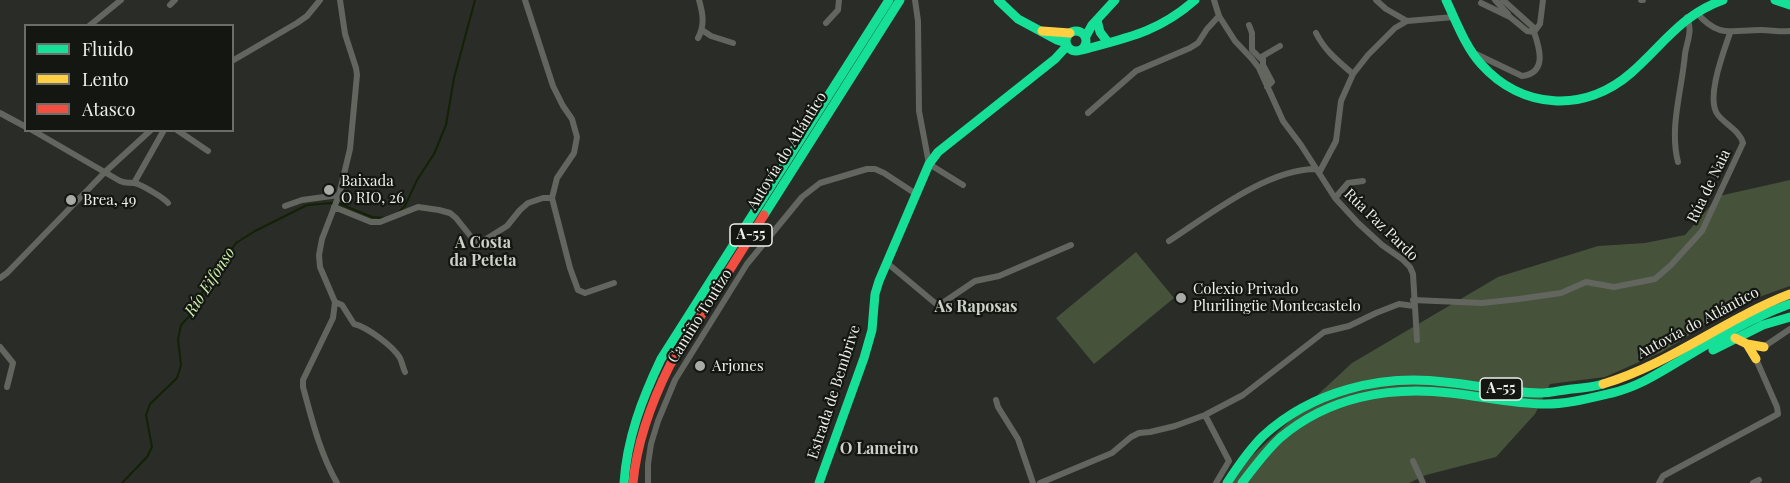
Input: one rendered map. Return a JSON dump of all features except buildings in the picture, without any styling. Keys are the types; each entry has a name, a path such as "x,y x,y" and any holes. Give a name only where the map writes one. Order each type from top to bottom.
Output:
{"main road":[{"name":"Autovía do Atlántico","path":"624,483 629,445 639,410 661,359 889,0"},
{"name":"Autovía do Atlántico","path":"633,483 648,411 670,365 900,0"},
{"path":"998,0 1018,19 1041,31 1066,49 1150,32 1175,17 1193,2"},
{"path":"1066,49 1066,37 1080,35 1115,0"},
{"path":"1446,0 1479,63 1498,81 1522,95 1549,101 1575,101 1593,96 1617,84 1688,17 1706,3 1723,0"},
{"path":"1775,0 1790,5"},
{"path":"1095,22 1100,32 1110,41"},
{"path":"1041,31 1110,41"},
{"path":"1066,49 1086,44 1080,35"},
{"name":"Estrada de Bembrive","path":"819,483 864,358 872,330 876,294 886,261 928,164 938,152 1066,49"},
{"name":"Autovía do Atlántico","path":"1227,483 1245,456 1279,423 1337,392 1360,385 1403,379 1432,380 1537,393 1593,387 1643,370 1742,314 1768,301 1790,294"},
{"name":"Autovía do Atlántico","path":"1242,483 1256,463 1288,430 1332,405 1384,391 1431,391 1544,404 1578,401 1623,390 1653,377 1736,328 1790,304"},
{"path":"1735,338 1763,325 1790,317"},
{"path":"1735,338 1748,344 1764,347"},
{"name":"A-55","path":"1578,401 1619,397 1652,385 1735,338"},
{"path":"1748,344 1756,359"}],"street":[{"path":"91,24 120,0"},
{"path":"170,5 175,0"},
{"path":"234,60 297,23 307,16 320,0"},
{"path":"337,483 329,470 318,440 303,380 333,318 334,302 320,267 319,255 322,239 339,195 350,148 357,75 345,34 340,0"},
{"path":"525,0 553,86 572,119 577,137 574,153 557,178 552,198 570,268 579,290 585,293 614,283"},
{"path":"698,38 702,30 703,14 699,0"},
{"path":"826,23 838,10 839,0"},
{"path":"915,0 918,21 919,111 928,164 963,184"},
{"path":"1193,2 1203,0"},
{"name":"Rúa Paz Pardo","path":"1214,0 1219,16 1235,41 1252,59 1283,121 1335,198 1358,223 1410,267 1413,274 1417,340"},
{"path":"1376,0 1386,9 1407,21"},
{"path":"1495,0 1527,31 1534,32"},
{"path":"1472,52 1522,76 1529,75 1536,69 1541,58 1541,50 1533,27 1503,0"},
{"path":"1534,32 1540,24 1543,0"},
{"path":"1481,3 1510,17"},
{"path":"1696,12 1703,21 1716,29 1730,33 1761,30 1790,31"},
{"path":"1088,113 1136,71 1190,48 1198,42 1219,16"},
{"path":"1168,241 1228,202 1280,174 1305,169 1318,171 1336,141 1341,101 1353,74 1368,55 1395,28 1407,21 1454,17"},
{"path":"1678,162 1674,141 1690,31 1688,17"},
{"path":"1249,25 1252,33 1252,50 1262,60 1272,82 1267,87"},
{"path":"702,30 711,36 733,43"},
{"path":"1316,33 1329,54 1353,74"},
{"name":"Rúa de Naia","path":"1414,303 1482,303 1561,293 1586,282 1614,287 1655,279 1702,231 1743,143 1742,137 1715,109 1714,98 1719,68 1730,33"},
{"path":"1262,60 1265,54 1280,46"},
{"path":"0,113 24,126"},
{"path":"35,132 128,184 134,183 164,198 168,203"},
{"path":"0,278 105,172 149,132"},
{"path":"134,183 163,132"},
{"path":"180,132 208,152"},
{"name":"Camiño Toutizo","path":"648,483 651,444 661,411 675,380 747,264 801,197 820,183 867,169 875,169 884,173 916,194"},
{"path":"1335,198 1348,183 1363,181"},
{"path":"285,206 302,200 339,195"},
{"path":"334,206 371,222 380,222 418,207 439,210 450,213 472,238 483,241 507,226 528,203 543,198 552,198"},
{"path":"886,261 935,303 941,304 975,281 999,276 1071,245"},
{"path":"334,302 342,305 354,324 363,326 392,349 400,358 405,372"},
{"path":"1040,483 1112,453 1131,437 1140,433 1175,426 1205,415 1243,394 1324,332 1349,326 1399,304 1414,303"},
{"path":"1659,483 1663,476 1778,414 1756,359 1764,347 1790,329"},
{"path":"0,347 14,363 7,387"},
{"path":"996,400 1018,439 1033,483"},
{"path":"1205,415 1229,461 1216,483"},
{"path":"1413,461 1424,483"}],"green space":[{"path":"1790,180 1790,286 1748,301 1662,352 1605,377 1550,384 1535,414 1496,457 1426,475 1409,483 1225,483 1352,363 1498,277 1598,246 1645,243 1685,235 1719,196"},
{"path":"1136,252 1174,298 1094,364 1056,318"}],"waterway":[{"name":"Río Eifonso","path":"398,213 405,206 417,180 434,154 446,125 454,78 475,0"},
{"name":"Río Eifonso","path":"122,483 147,457 152,447 146,415 150,404 177,378 181,365 178,339 181,325 196,309 204,288 236,243 307,205 340,204 372,217 385,218"}],"traffic: fast":[{"path":"624,483 628,450 636,419 661,359 889,0"},
{"path":"764,215 900,0"},
{"path":"998,0 1018,19 1066,43"},
{"path":"1086,36 1092,25 1115,0"},
{"path":"1082,50 1155,27 1182,11 1195,0"},
{"path":"1446,0 1470,49 1481,64 1497,79 1534,98 1554,101 1574,100 1594,95 1613,86 1631,73 1684,22 1708,6 1723,0"},
{"path":"1775,0 1790,5"},
{"path":"1097,20 1100,32 1106,40"},
{"path":"1072,31 1080,31 1086,37 1086,41 1086,45 1080,51 1072,51 1066,45 1066,37 1072,31"},
{"path":"819,483 864,358 872,330 875,294 879,281 929,164 938,152 1055,59 1067,46"},
{"path":"1242,483 1280,438 1318,413 1339,404 1382,393 1404,391 1450,393 1533,404 1587,399 1639,383 1734,329 1790,304"},
{"path":"1713,350 1763,325 1790,317"},
{"path":"1227,483 1258,441 1282,420 1303,407 1348,389 1396,381 1421,380 1517,392 1548,393 1603,384"}],"traffic: slow":[{"path":"1042,31 1070,33"},
{"path":"1603,384 1651,365 1766,304 1790,294"},
{"path":"1735,338 1747,344 1764,347"},
{"path":"1747,344 1756,359"}],"traffic: jam":[{"path":"633,483 646,422 670,365 764,215"}],"place":[{"name":"Baixada O RIO, 26","path":"329,190"},
{"name":"Brea, 49","path":"71,200"},
{"name":"Colexio Privado Plurilingüe Montecastelo","path":"1181,298"},
{"name":"Arjones","path":"700,366"}],"district":[{"name":"A Costa da Peteta","path":"483,252"},
{"name":"As Raposas","path":"976,307"},
{"name":"O Lameiro","path":"879,449"}]}
